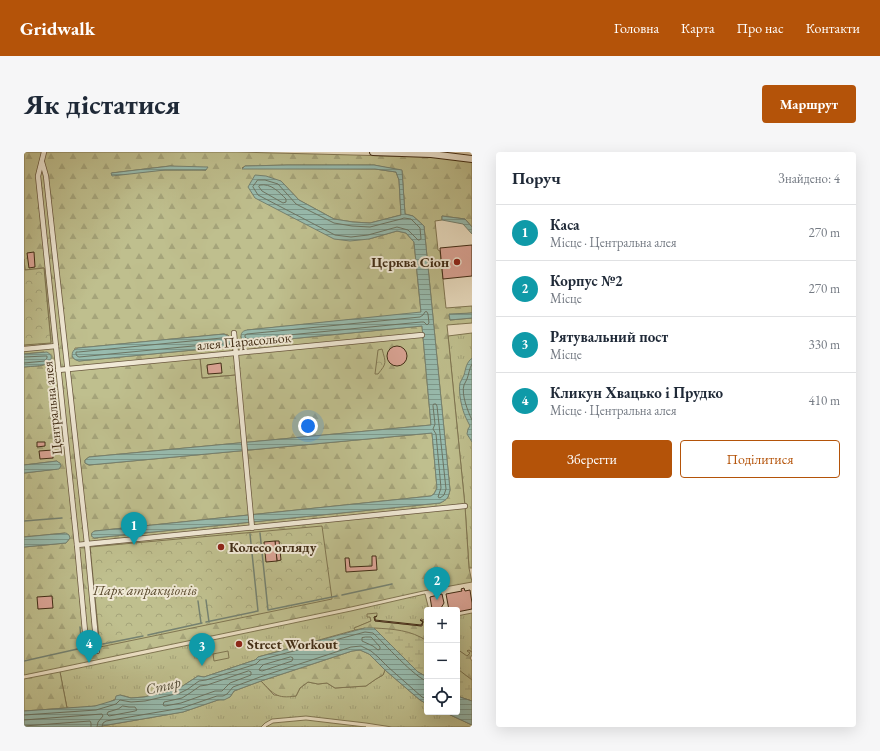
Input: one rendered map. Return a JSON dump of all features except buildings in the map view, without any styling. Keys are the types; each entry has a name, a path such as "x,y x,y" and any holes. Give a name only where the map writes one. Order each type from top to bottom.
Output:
{"street":[{"name":"Центральна алея","path":"44,152 38,176 75,522 87,653"},
{"path":"373,152 431,154 472,159"},
{"name":"Центральна алея","path":"41,161 46,176 55,251 87,544 97,651"},
{"path":"46,252 55,251"},
{"path":"234,333 252,528"},
{"name":"алея Парасольок","path":"58,370 422,335"},
{"path":"24,349 56,346"},
{"path":"66,444 76,444"},
{"path":"77,545 465,506"},
{"path":"75,522 84,521"},
{"path":"87,647 97,646"}],"green space":[{"path":"24,152 237,152 429,157 472,162 472,227 465,219 442,216 442,220 435,221 446,308 472,306 472,313 449,315 450,320 472,318 472,323 447,325 465,506 469,568 472,582 24,675 24,547 66,543 70,538 65,533 24,537 24,473 57,469 57,461 24,465 24,367 42,365 51,361 44,352 24,354 24,345 51,342 44,268 25,270","holes":["374,165 402,171 405,214 413,216 424,226 450,490 448,497 440,503 94,538 92,534 95,531 431,496 437,488 432,433 89,465 85,463 85,460 89,457 431,425 422,326 248,343 243,341 241,337 247,330 421,313 414,242 406,233 397,231 369,239 249,187 281,181 299,200 334,219 370,223 401,215 399,180 396,172 375,169 242,168 245,166","170,166 206,170 165,170 112,173","224,334 228,335 231,339 227,347 79,361 73,358 75,348","234,355 236,375 202,378 200,358"]},
{"path":"24,259 25,270 44,268 51,343 24,345"},
{"path":"472,333 472,568 469,568 465,506 448,336"},
{"path":"382,349 385,363 378,374 375,374 378,350"},
{"path":"234,355 236,375 202,378 200,358"},
{"name":"Парк атракціонів","path":"322,526 332,599 100,647 90,547"},
{"path":"425,594 428,607 424,607 424,620 421,619 423,621 422,626 375,621 374,617 370,617 371,621 355,628 355,630 258,657 255,660 204,677 198,676 178,689 144,697 131,698 120,695 102,705 67,708 60,672"},
{"path":"377,613 377,616 374,617 375,621 421,626 423,622 420,620 424,620 424,675 365,628 355,630 354,628 371,621 370,617 367,617 367,614"},
{"path":"472,613 472,652 469,650 470,653 467,657 460,651 460,615"},
{"path":"374,628 408,632 424,639 424,675 418,672"},
{"path":"360,650 369,654 385,670 383,675 366,686 335,688 327,683 318,684 308,682 300,688 296,696 284,697 273,692 261,681 352,651"},
{"path":"468,650 472,652 470,658 472,661 472,701 460,697 460,651 467,656 470,653 467,651"},
{"path":"228,651 229,658 214,661 213,654"},
{"path":"385,670 424,702 424,715 450,715 472,725 472,727 392,727 306,716 272,719 261,727 96,727 183,712 230,697 234,691 261,681 274,695 296,696 300,688 308,682 318,684 327,683 335,688 366,686 383,675"},
{"path":"460,671 472,680 472,701 460,697"},
{"path":"60,672 67,708 24,711 24,679"},
{"path":"306,720 365,727 266,727 273,723"}],"water":[{"path":"374,165 402,170 405,214 413,216 424,226 450,490 448,497 440,503 94,538 92,534 95,531 431,496 434,494 437,488 432,433 89,465 85,463 85,460 89,457 431,425 422,326 248,343 242,340 241,336 243,331 247,330 421,312 414,242 406,233 397,231 369,239 350,241 334,239 255,198 248,187 255,175 266,176 281,181 299,200 334,219 370,223 401,215 399,180 396,172 375,169 242,169 245,166"},
{"path":"170,166 208,167 206,170 165,170 112,176 111,173"},
{"path":"442,216 465,219 472,227 472,234 463,224 442,220"},
{"path":"472,313 472,318 450,320 449,314"},
{"path":"224,334 230,337 231,341 229,345 225,347 79,361 75,360 72,355 74,350 78,348"},
{"path":"47,352 51,356 50,362 39,366 24,367 24,354"},
{"path":"472,358 472,442 467,434 470,426 462,406 460,383 467,364"},
{"path":"57,461 61,466 59,469 24,473 24,465"},
{"path":"66,533 70,538 66,543 24,547 24,537"},
{"name":"Стир","path":"365,628 374,628 418,672 424,675 424,702 385,670 369,654 360,650 352,651 261,681 234,691 230,697 224,700 218,700 183,712 96,727 24,727 24,711 95,706 115,700 116,696 120,695 131,698 144,697 178,689 198,676 204,677 255,660 258,657"},
{"path":"460,697 472,701 472,725 450,715 460,715"}],"waterway":[{"path":"24,521 62,518"},
{"path":"260,533 268,610 337,596"},
{"path":"206,622 258,611 250,534"},
{"path":"342,595 392,584"},
{"path":"206,600 209,622"},
{"path":"198,601 201,623"},
{"path":"148,635 202,623"},
{"path":"24,661 82,648 80,627"},
{"path":"103,644 143,636"}],"place":[{"name":"Церква Сіон","path":"457,262"},
{"name":"Каса","path":"134,545"},
{"name":"Колесо огляду","path":"221,547"},
{"name":"Корпус №2","path":"437,600"},
{"name":"Street Workout","path":"239,644"},
{"name":"Кликун Хвацько і Прудко","path":"89,663"},
{"name":"Рятувальний пост","path":"202,666"}]}
